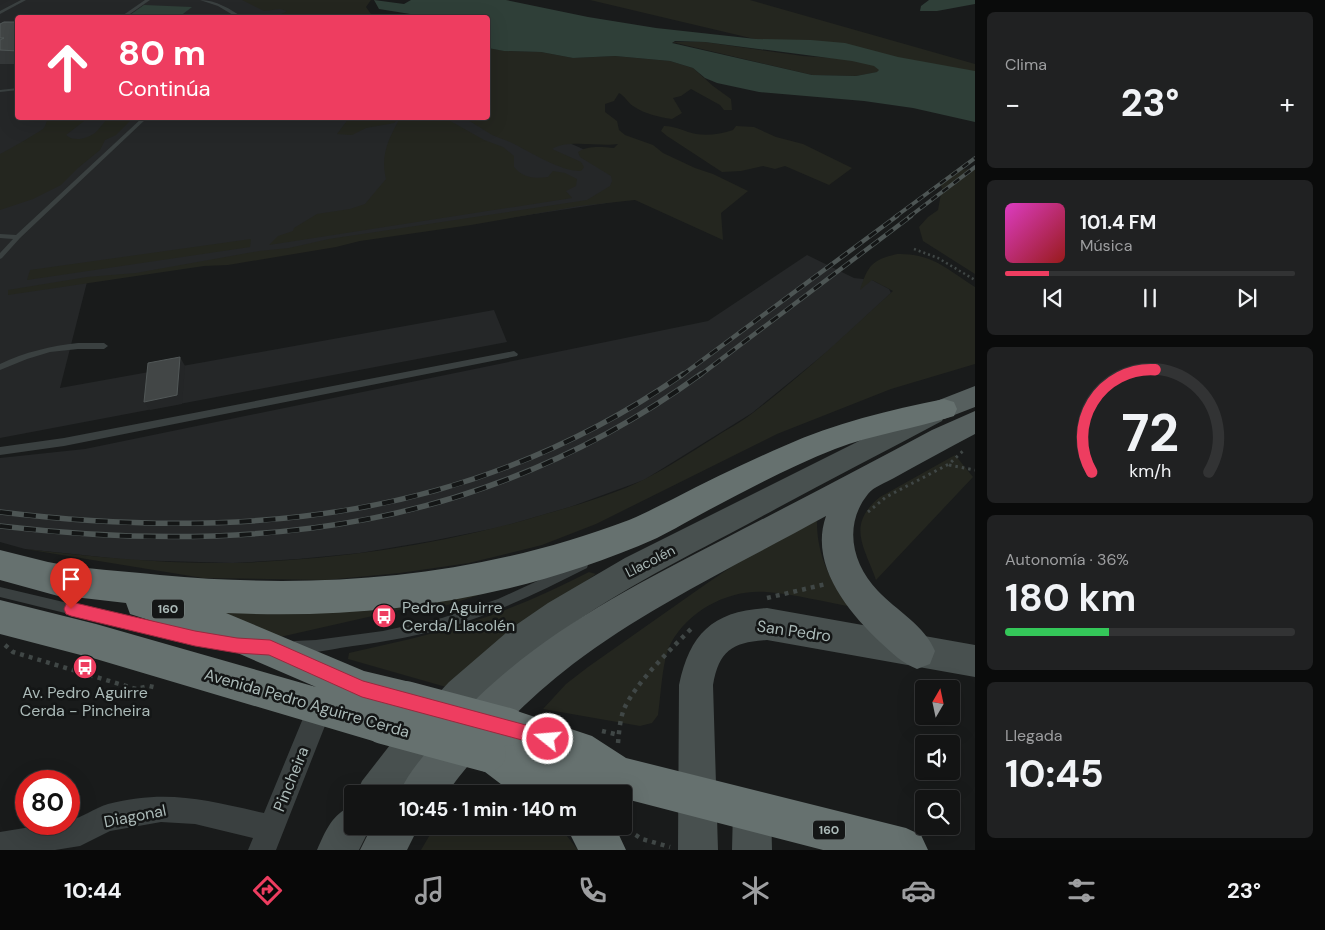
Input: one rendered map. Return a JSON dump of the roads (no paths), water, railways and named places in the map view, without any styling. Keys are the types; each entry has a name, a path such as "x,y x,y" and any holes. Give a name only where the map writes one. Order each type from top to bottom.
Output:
{"highway":[{"path":"51,578 180,593 302,598 386,594 457,583 523,568 595,547 641,530 789,456 827,440 871,426 944,409"},
{"name":"Avenida Pedro Aguirre Cerda","path":"0,565 196,618 270,648 362,689 394,713"},
{"name":"Avenida Pedro Aguirre Cerda","path":"0,617 88,639 320,708 394,713 498,740 591,774 617,776 697,795 752,830 906,850"},
{"path":"498,740 519,772 537,785"},
{"path":"593,835 604,850"}],"main road":[{"name":"Llacolén","path":"382,785 429,726 460,693 491,664 552,617 619,577 944,409 975,396"},
{"path":"427,785 440,767 492,709 539,667 567,646 658,591 975,422"},
{"path":"858,484 846,504 838,528 837,544 841,563 848,578 862,598 917,651"},
{"name":"San Pedro","path":"686,849 697,795 696,685 698,671 702,658 709,648 717,638 727,631 752,624 767,624 975,661"},
{"path":"337,850 346,835"},
{"path":"382,850 392,835"}],"street":[{"name":"Pincheira","path":"267,839 320,708"},
{"name":"Diagonal","path":"0,846 80,832 107,818 161,809 195,811 267,839"}],"lane":[{"path":"0,13 24,0"},
{"path":"126,15 148,0"},
{"path":"202,0 219,5 237,15"},
{"path":"0,91 15,89"},
{"path":"0,257 18,237 142,120"},
{"path":"0,236 18,237"},
{"path":"0,367 38,354 76,345 104,346"},
{"path":"0,451 64,442 514,354"},
{"path":"0,592 195,639 270,648 323,645 423,629 487,610 581,566 641,530"}],"railway":[{"path":"895,217 975,158"},
{"path":"909,217 975,167"},
{"path":"681,376 897,216"},
{"path":"699,376 911,216"},
{"path":"0,512 91,521 181,523 269,520 355,509 440,489 523,461 604,423 683,374"},
{"path":"0,526 95,534 187,537 278,532 366,519 453,498 537,467 620,426 701,374"}],"place":[{"name":"Pedro Aguirre Cerda/Llacolén","path":"384,616"},
{"name":"Av. Pedro Aguirre Cerda - Pincheira","path":"85,667"}]}
